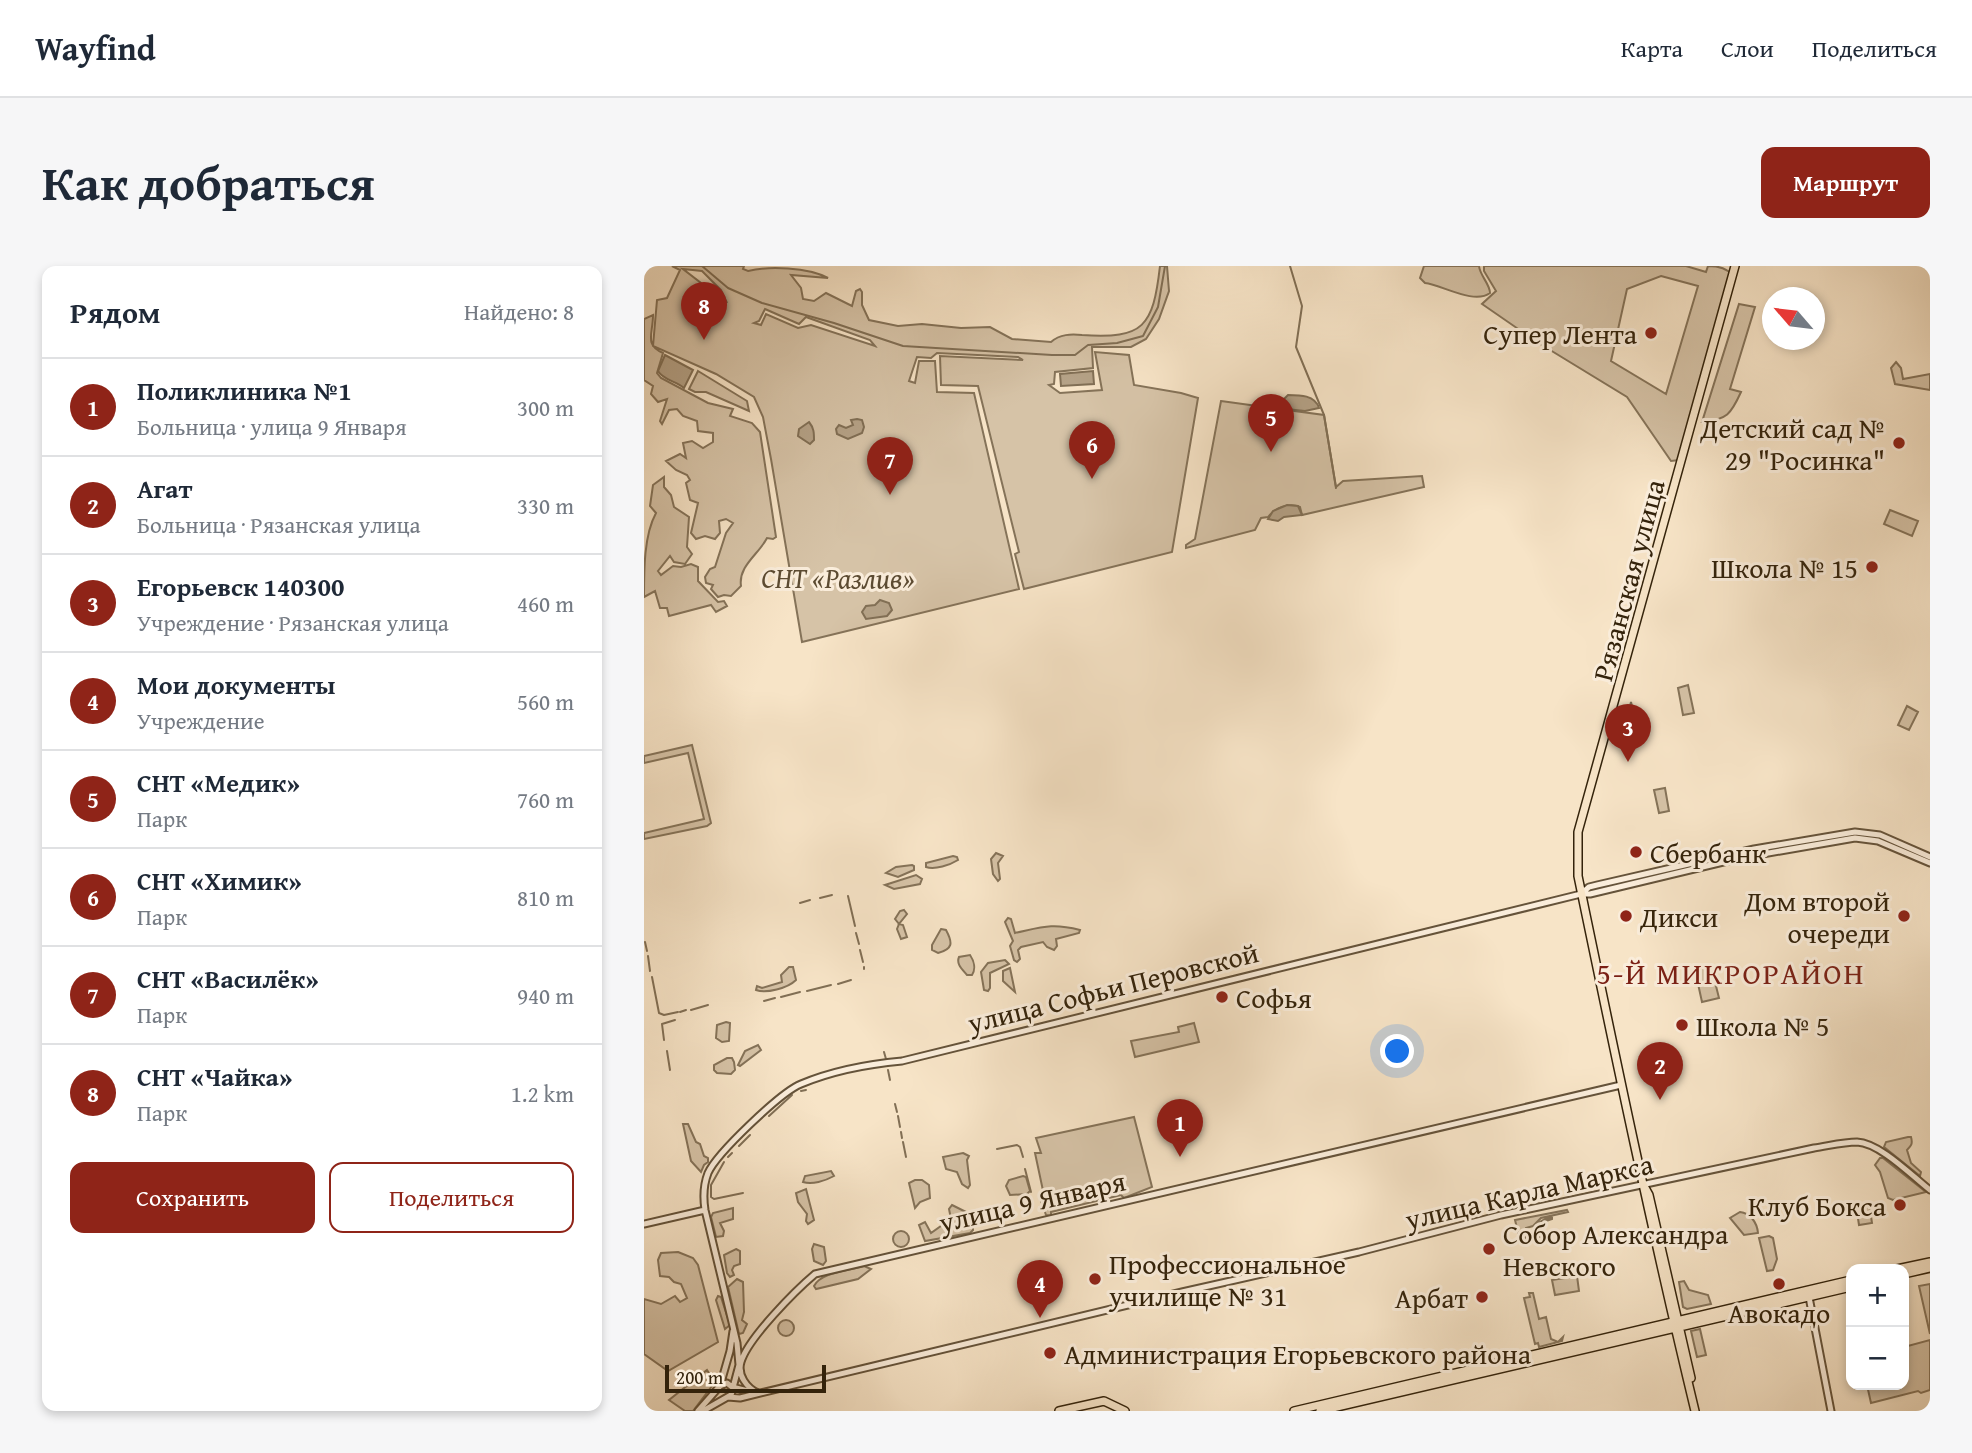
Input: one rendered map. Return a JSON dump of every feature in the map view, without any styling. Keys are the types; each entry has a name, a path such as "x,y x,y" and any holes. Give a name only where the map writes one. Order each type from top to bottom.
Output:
{"main road":[{"name":"Рязанская улица","path":"1697,1411 1620,1085 1576,868 1578,832 1738,266"},
{"path":"1909,1267 1930,1262"},
{"path":"1909,1273 1930,1268"},
{"path":"1320,1411 1846,1281"},
{"path":"1294,1411 1846,1288"},
{"path":"1059,1411 1104,1401 1125,1411"}],"street":[{"name":"улица Софьи Перовской","path":"705,1210 702,1194 708,1175 721,1154 783,1095 805,1082 1030,1030 1740,855 1864,832 1881,835 1930,856"},
{"name":"улица Софьи Перовской","path":"1740,855 1855,838 1878,841 1930,863"},
{"name":"улица 9 Января","path":"739,1365 757,1336 816,1274 1620,1085"},
{"name":"улица Карла Маркса","path":"726,1397 740,1398 1359,1252 1501,1215 1814,1148 1857,1142 1876,1149 1930,1191"},
{"path":"644,1224 705,1210 737,1343 739,1365 744,1382 758,1393"},
{"path":"1809,1297 1830,1411"},
{"path":"726,1397 719,1394 719,1387 730,1351 733,1328"},
{"path":"701,1411 732,1393 739,1365"},
{"path":"701,1411 719,1387 727,1383 732,1387 758,1393"}],"green space":[{"name":"СНТ «Разлив»","path":"672,266 744,266 743,269 748,271 777,268 810,272 828,278 791,275 801,288 803,299 814,301 826,293 852,306 856,291 860,289 862,305 869,320 898,326 922,324 961,328 990,327 1012,339 1051,342 1058,337 1070,335 1119,334 1142,325 1154,303 1160,266 1167,266 1169,291 1159,319 1146,339 1131,347 1092,347 1093,368 1055,372 1054,384 1049,385 1060,393 1102,390 1095,352 1129,355 1134,385 1198,398 1172,552 1024,589 1015,554 1019,552 978,386 941,385 940,356 1023,360 1018,357 937,353 931,358 917,357 909,381 915,383 919,361 935,361 937,392 974,393 1019,589 802,642 763,417 754,397 716,374 653,346 657,300 667,298 680,270","holes":["683,269 702,271 721,290 727,303","765,309 799,324 806,317 870,340 875,346 811,325 798,328 766,314 761,325 754,323 759,321"]},
{"path":"1424,266 1479,266 1490,293 1467,296 1425,283 1420,278"},
{"path":"1484,266 1686,266 1706,272 1708,266 1722,268 1730,273 1732,275 1679,460 1671,461 1627,397 1537,342 1482,304 1496,291 1484,271","holes":["1661,276 1698,286 1666,394 1611,361 1627,289"]},
{"path":"1739,304 1755,307 1730,389 1741,392 1727,414 1717,420 1702,422"},
{"path":"653,315 651,342 663,353 657,373 661,378 708,403 733,409 730,416 752,423 760,432 776,537 767,538 746,566 741,586 731,596 718,597 711,589 713,585 706,583 705,577 710,569 715,567 726,533 733,523 726,519 719,521 720,533 715,539 705,536 696,539 691,533 698,503 690,500 686,483 690,480 666,461 680,454 686,458 683,443 692,441 703,448 713,442 713,433 698,431 697,421 683,416 677,409 669,410 662,424 660,421 667,399 658,402 651,394 653,386 644,380 644,319"},
{"path":"1896,362 1901,368 1903,379 1930,374 1930,390 1895,384 1891,368"},
{"path":"698,371 747,401 749,411 706,392 689,389"},
{"path":"1221,401 1324,415 1336,487 1343,481 1422,476 1424,487 1302,515 1300,507 1287,506 1261,518 1255,530 1186,548 1186,545 1195,539"},
{"path":"664,477 664,487 671,495 674,507 689,517 687,547 692,554 685,564 674,562 670,556 658,571 661,575 673,566 691,564 698,567 698,581 718,602 724,601 727,606 716,612 711,605 669,616 667,608 660,608 655,591 644,597 647,542 656,513 650,506 653,485"},
{"path":"1890,510 1918,521 1912,536 1884,524"},
{"path":"1688,685 1694,713 1683,715 1678,688"},
{"path":"1631,702 1638,734 1623,733"},
{"path":"1907,706 1918,712 1909,730 1898,725"},
{"path":"692,745 711,823 644,839 644,833 704,819 688,753 644,763 644,756"},
{"path":"1665,788 1669,811 1659,813 1654,790"},
{"path":"996,853 1003,856 998,863 998,881 993,874 991,859"},
{"path":"953,856 958,860 951,864 926,867 926,863"},
{"path":"912,865 914,870 898,877 886,873 896,867"},
{"path":"916,875 922,879 920,884 894,889 885,885"},
{"path":"904,910 907,914 899,924 895,919 900,911"},
{"path":"1008,918 1011,919 1015,933 1055,926 1080,930 1079,933 1056,939 1057,946 1054,950 1043,942 1021,947 1018,950 1020,959 1017,962 1014,960 1010,946 1013,941 1005,922"},
{"path":"899,924 903,925 907,937 901,939 897,929"},
{"path":"941,929 946,930 950,945 947,950 938,953 932,950 932,945"},
{"path":"970,955 974,970 972,975 967,975 958,960 959,957"},
{"path":"1005,960 1009,964 990,973 990,988 988,991 984,990 981,972 988,963"},
{"path":"1711,966 1719,998 1702,1002 1695,970"},
{"path":"789,967 793,967 796,980 792,983 771,991 756,990 757,986 762,988 782,982 781,975"},
{"path":"1010,968 1015,992 1003,981 1003,971"},
{"path":"730,1023 729,1041 722,1042 716,1038 717,1025"},
{"path":"1194,1023 1199,1042 1135,1057 1131,1041 1179,1032 1178,1027"},
{"path":"758,1045 761,1050 738,1065 745,1051"},
{"path":"732,1058 735,1070 731,1074 717,1073 714,1065"},
{"path":"1134,1117 1152,1187 1124,1198 1121,1195 1051,1212 1051,1216 1046,1215 1041,1201 1045,1200 1035,1153 1041,1153 1036,1138"},
{"path":"683,1124 688,1124 704,1156 708,1158 701,1172 691,1161"},
{"path":"1911,1137 1912,1143 1907,1150 1911,1163 1921,1172 1920,1176 1884,1147 1886,1142"},
{"path":"963,1153 969,1156 968,1188 962,1184 957,1172 946,1169 943,1157"},
{"path":"1880,1158 1926,1192 1893,1200 1888,1198 1875,1165"},
{"path":"831,1171 834,1176 827,1179 814,1183 803,1182 805,1176"},
{"path":"1026,1177 1030,1191 1027,1194 1010,1195 1006,1186 1009,1180"},
{"path":"922,1180 929,1185 930,1198 920,1202 915,1208 909,1183"},
{"path":"806,1189 814,1220 808,1224 807,1214 798,1202 796,1193"},
{"path":"1869,1203 1872,1223 1859,1225 1856,1205"},
{"path":"952,1205 972,1215 973,1230 970,1233 925,1241 919,1225 925,1222 931,1233 941,1226 952,1224 949,1209"},
{"path":"733,1208 733,1219 720,1223 723,1236 716,1237 711,1217 713,1213"},
{"path":"1567,1210 1568,1212 1541,1218 1533,1226 1526,1228 1526,1233 1520,1240 1515,1220"},
{"path":"1740,1212 1752,1219 1758,1233 1744,1235 1730,1218"},
{"path":"1552,1217 1543,1222 1543,1236 1521,1242 1534,1233 1540,1222"},
{"path":"898,1231 904,1231 909,1239 907,1245 898,1247 893,1242 893,1236"},
{"path":"1759,1238 1773,1238 1777,1259 1773,1270 1767,1271"},
{"path":"814,1244 824,1247 826,1261 823,1265 814,1261"},
{"path":"736,1249 740,1251 740,1264 734,1266 734,1275 730,1277 724,1255"},
{"path":"678,1252 693,1258 698,1265 718,1342 668,1371 644,1354 644,1299 661,1304 675,1296 680,1302 687,1298 681,1284 669,1277 660,1276 658,1260 661,1253"},
{"path":"864,1266 871,1269 858,1279 816,1289 814,1286 829,1275"},
{"path":"1577,1276 1579,1291 1555,1295 1552,1280"},
{"path":"737,1279 743,1282 742,1320 747,1324 743,1333 739,1334 728,1287"},
{"path":"1684,1281 1689,1290 1708,1295 1711,1304 1687,1309 1683,1307 1679,1282"},
{"path":"1930,1284 1930,1334 1919,1286"},
{"path":"1529,1293 1533,1293 1539,1319 1546,1317 1551,1339 1558,1342 1563,1337 1562,1341 1539,1347 1538,1343 1535,1344 1524,1298 1530,1297"},
{"path":"718,1296 721,1297 730,1325 725,1329 716,1300"},
{"path":"783,1320 789,1320 794,1328 792,1334 783,1336 778,1331 778,1325"},
{"path":"1700,1329 1706,1355 1697,1357 1691,1331"},
{"path":"1930,1340 1930,1390 1871,1403 1868,1390 1909,1390 1909,1346"},
{"path":"707,1370 715,1382 693,1411 685,1411 669,1400"}],"shaded area":[{"path":"665,355 693,370 684,388 658,371"},
{"path":"1093,371 1094,384 1061,386 1060,374"},
{"path":"1288,395 1311,398 1319,408 1305,411 1286,409 1282,401"},
{"path":"851,420 862,420 862,433 848,439 837,434 839,425 846,428 853,425"},
{"path":"809,422 814,435 810,444 798,436 799,429"},
{"path":"1287,505 1298,506 1302,515 1284,517 1278,521 1268,519 1273,511"},
{"path":"880,600 889,603 892,610 887,616 866,619 862,612 866,606 875,605"}],"waterway":[{"path":"702,266 728,288 762,303 903,346 1052,355 1075,355 1088,345 1117,343 1143,336 1158,307 1165,266"},
{"path":"1290,266 1302,306 1296,347 1324,415 1336,488"},
{"path":"820,898 832,895"},
{"path":"848,896 855,926"},
{"path":"800,903 810,900"},
{"path":"856,933 859,944"},
{"path":"645,942 647,951"},
{"path":"860,950 863,962"},
{"path":"648,956 650,971"},
{"path":"652,977 659,1013 664,1015 678,1012"},
{"path":"838,984 851,980"},
{"path":"807,991 831,985"},
{"path":"781,997 800,992"},
{"path":"764,1001 775,998"},
{"path":"691,1010 708,1005"},
{"path":"680,1012 686,1010"},
{"path":"664,1040 662,1024 675,1020"},
{"path":"667,1051 670,1070"},
{"path":"884,1052 886,1059"},
{"path":"888,1070 890,1080"},
{"path":"801,1091 806,1090"},
{"path":"769,1116 792,1095"},
{"path":"895,1104 897,1112"},
{"path":"898,1116 900,1127"},
{"path":"901,1132 902,1138"},
{"path":"739,1146 750,1135"},
{"path":"903,1142 906,1157"},
{"path":"997,1149 1017,1145 1023,1157"},
{"path":"728,1157 732,1153"},
{"path":"724,1162 711,1185 711,1197 714,1199 743,1193"},
{"path":"1025,1169 1031,1192"}],"place":[{"name":"Супер Лента","path":"1651,333"},
{"name":"СНТ «Чайка»","path":"704,340"},
{"name":"Детский сад № 29 \"Росинка\"","path":"1899,443"},
{"name":"СНТ «Медик»","path":"1271,452"},
{"name":"СНТ «Химик»","path":"1092,479"},
{"name":"СНТ «Василёк»","path":"890,495"},
{"name":"Школа № 15","path":"1872,567"},
{"name":"Егорьевск 140300","path":"1628,762"},
{"name":"Сбербанк","path":"1636,852"},
{"name":"Дикси","path":"1626,916"},
{"name":"Дом второй очереди","path":"1904,916"},
{"name":"Софья","path":"1222,997"},
{"name":"Школа № 5","path":"1682,1025"},
{"name":"Агат","path":"1660,1100"},
{"name":"Поликлиника №1","path":"1180,1157"},
{"name":"Клуб Бокса","path":"1900,1205"},
{"name":"Собор Александра Невского","path":"1489,1249"},
{"name":"Профессиональное училище № 31","path":"1095,1279"},
{"name":"Авокадо","path":"1779,1284"},
{"name":"Арбат","path":"1482,1297"},
{"name":"Мои документы","path":"1040,1318"},
{"name":"Администрация Егорьевского района","path":"1050,1353"}],"district":[{"name":"5-Й МИКРОРАЙОН","path":"1731,973"}]}
